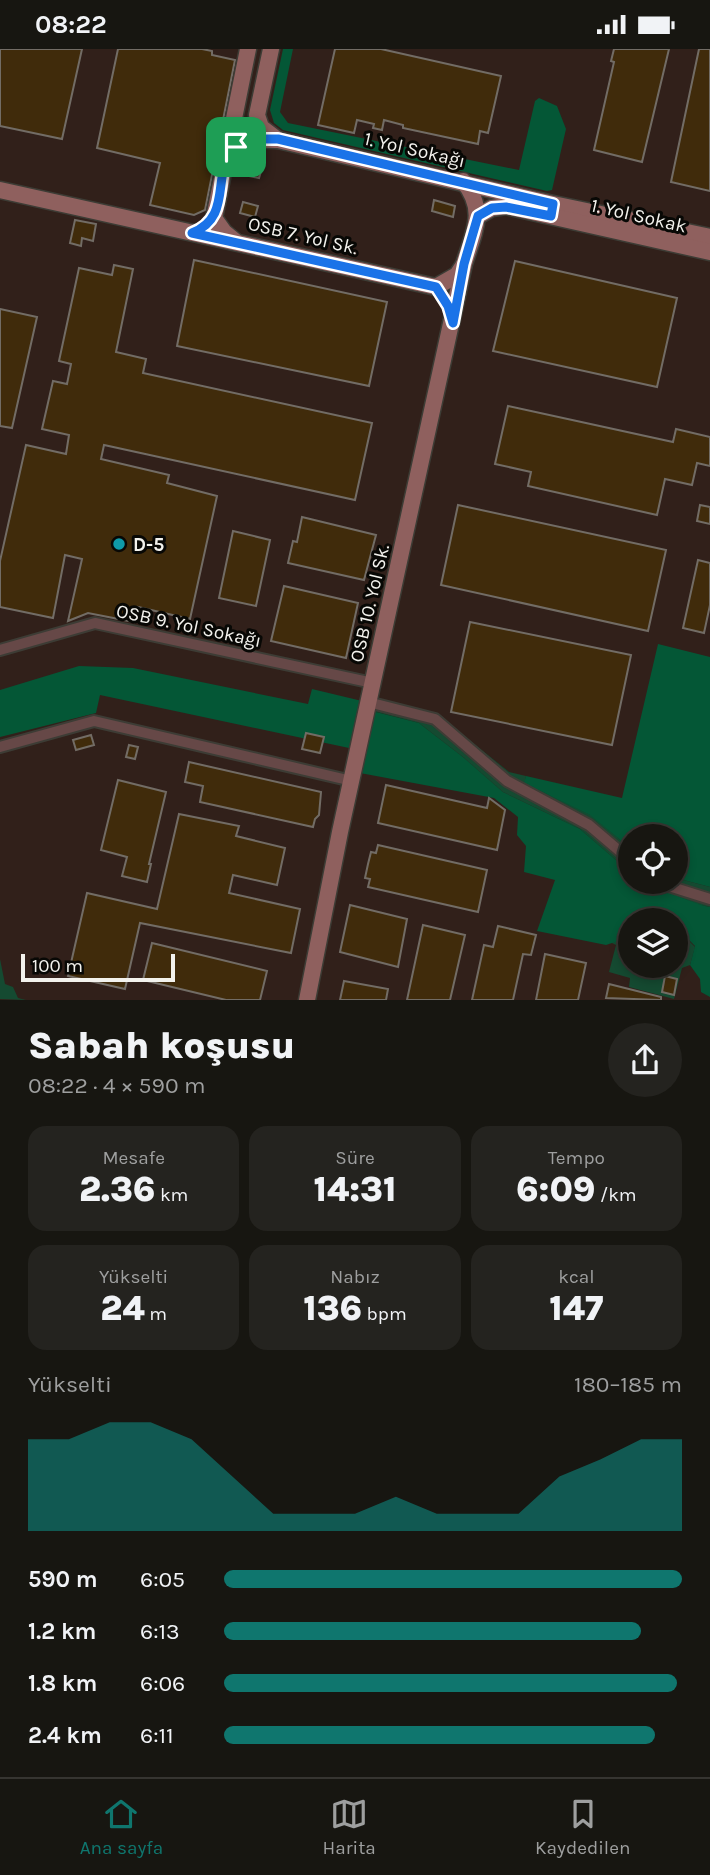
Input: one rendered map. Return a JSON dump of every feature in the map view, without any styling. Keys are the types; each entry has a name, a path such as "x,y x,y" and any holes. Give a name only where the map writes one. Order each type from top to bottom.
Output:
{"street":[{"path":"192,233 214,218 248,49"},
{"path":"271,49 257,115 261,127 278,139"},
{"name":"1. Yol Sokağı","path":"227,160 236,147 251,139 278,139 464,181 552,210 710,237"},
{"path":"464,181 476,199 478,216"},
{"name":"OSB 7. Yol Sk.","path":"0,190 436,287"},
{"name":"1. Yol Sokak","path":"478,216 492,208 552,210 710,252"},
{"name":"OSB 10. Yol Sk.","path":"307,1000 464,264 478,216"},
{"path":"214,218 235,241"},
{"path":"453,323 448,306 436,287 457,275 464,264"},
{"name":"OSB 9. Yol Sokağı","path":"0,650 95,623 373,683"},
{"path":"369,702 435,719 507,781 589,825 618,850"},
{"path":"0,747 94,721 352,781"},
{"path":"688,892 710,899"}],"shaded area":[{"path":"0,49 710,49 710,1000 0,1000"}],"green space":[{"path":"283,49 293,49 280,112 288,123 519,170 535,101 539,98 557,106 566,129 552,190 283,130 274,123 270,110"},
{"path":"658,644 710,657 710,887 688,881 688,824 618,824 618,838 590,815 524,783 526,776 622,798"},
{"path":"79,666 133,668 308,704 312,689 362,701 349,748 100,695 96,713 0,737 0,690"},
{"path":"376,698 436,713 509,772 526,776 525,783 591,815 618,838 618,862 580,829 503,792 419,723 373,711"},
{"path":"372,711 419,723 503,792 580,829 618,862 618,894 672,894 710,907 710,997 701,992 700,979 690,965 695,946 688,939 688,908 618,908 618,941 606,945 537,931 555,880 524,872 526,846 517,835 518,817 494,798 360,773"},
{"path":"688,881 710,887 710,907 672,894 688,894"},
{"path":"618,936 618,975 609,972 616,945 606,940"},
{"path":"688,940 695,947 688,966"},
{"path":"0,959 5,984 13,987 18,998 26,1000 0,999"},
{"path":"630,978 679,978 674,999 629,987"}],"building":[{"path":"0,49 82,49 62,139 0,126"},
{"path":"118,49 202,49 212,51 212,55 235,60 205,210 194,215 150,205 160,163 97,148"},
{"path":"335,49 381,49 501,76 488,133 480,131 478,144 403,128 403,125 384,120 382,130 373,128 374,124 357,120 354,133 318,125"},
{"path":"614,49 669,49 642,162 594,150 614,62 611,61"},
{"path":"699,49 710,49 710,191 671,182"},
{"path":"247,164 262,168 259,178 244,175"},
{"path":"434,200 455,206 453,217 432,211"},
{"path":"243,202 258,206 255,217 240,213"},
{"path":"75,220 96,224 93,241 82,238 81,246 70,243"},
{"path":"194,260 387,302 369,386 177,346"},
{"path":"515,261 677,298 657,387 493,351"},
{"path":"114,265 133,269 116,352 146,359 143,373 372,423 355,500 104,445 101,459 169,475 167,483 217,496 190,619 138,607 134,622 88,613 68,621 82,559 65,555 53,618 0,607 0,561 26,445 66,454 69,435 42,429 53,381 67,384 71,364 59,361 79,268 112,275"},
{"path":"0,309 37,317 12,428 0,426"},
{"path":"508,406 673,442 676,429 710,437 710,466 697,463 692,485 665,479 657,515 528,486 531,472 495,464"},
{"path":"458,505 666,550 648,631 441,585"},
{"path":"700,505 710,507 710,524 697,521"},
{"path":"302,517 376,535 364,580 288,563 293,541 297,542"},
{"path":"233,531 270,540 256,606 219,598"},
{"path":"698,560 710,563 710,605 704,633 683,628"},
{"path":"284,586 358,603 346,658 271,641"},
{"path":"470,622 631,655 612,745 451,712"},
{"path":"306,733 324,737 320,753 302,749"},
{"path":"91,735 94,745 76,750 73,740"},
{"path":"129,745 138,747 135,759 126,757"},
{"path":"189,762 321,792 319,815 313,827 200,802 203,786 185,782"},
{"path":"118,780 166,792 147,882 122,876 127,857 101,850"},
{"path":"386,785 487,808 489,798 505,810 497,850 378,823"},
{"path":"179,814 239,826 236,836 285,848 277,885 233,875 229,893 300,909 291,953 140,923 125,989 68,976 87,893 157,909"},
{"path":"378,845 487,870 478,912 368,887 370,879 365,878 368,864 371,852 376,853"},
{"path":"350,905 407,919 398,967 340,952"},
{"path":"423,925 465,935 450,1000 407,1000"},
{"path":"498,926 536,935 531,955 523,954 513,1000 472,1000 484,945 493,947"},
{"path":"152,943 267,971 260,1000 226,1000 143,980"},
{"path":"545,954 586,963 578,1000 536,1000"},
{"path":"665,978 677,979 674,995 662,992"},
{"path":"344,981 388,989 386,1000 340,1000"},
{"path":"609,984 661,997 661,1000 606,998"}],"place":[{"name":"D-5","path":"119,544"}],"route":[{"path":"251,139 278,139 553,204 551,216 506,207 492,208 478,216 464,264 453,323 448,306 436,287 192,233 214,218 227,160 236,147 251,139"}]}
